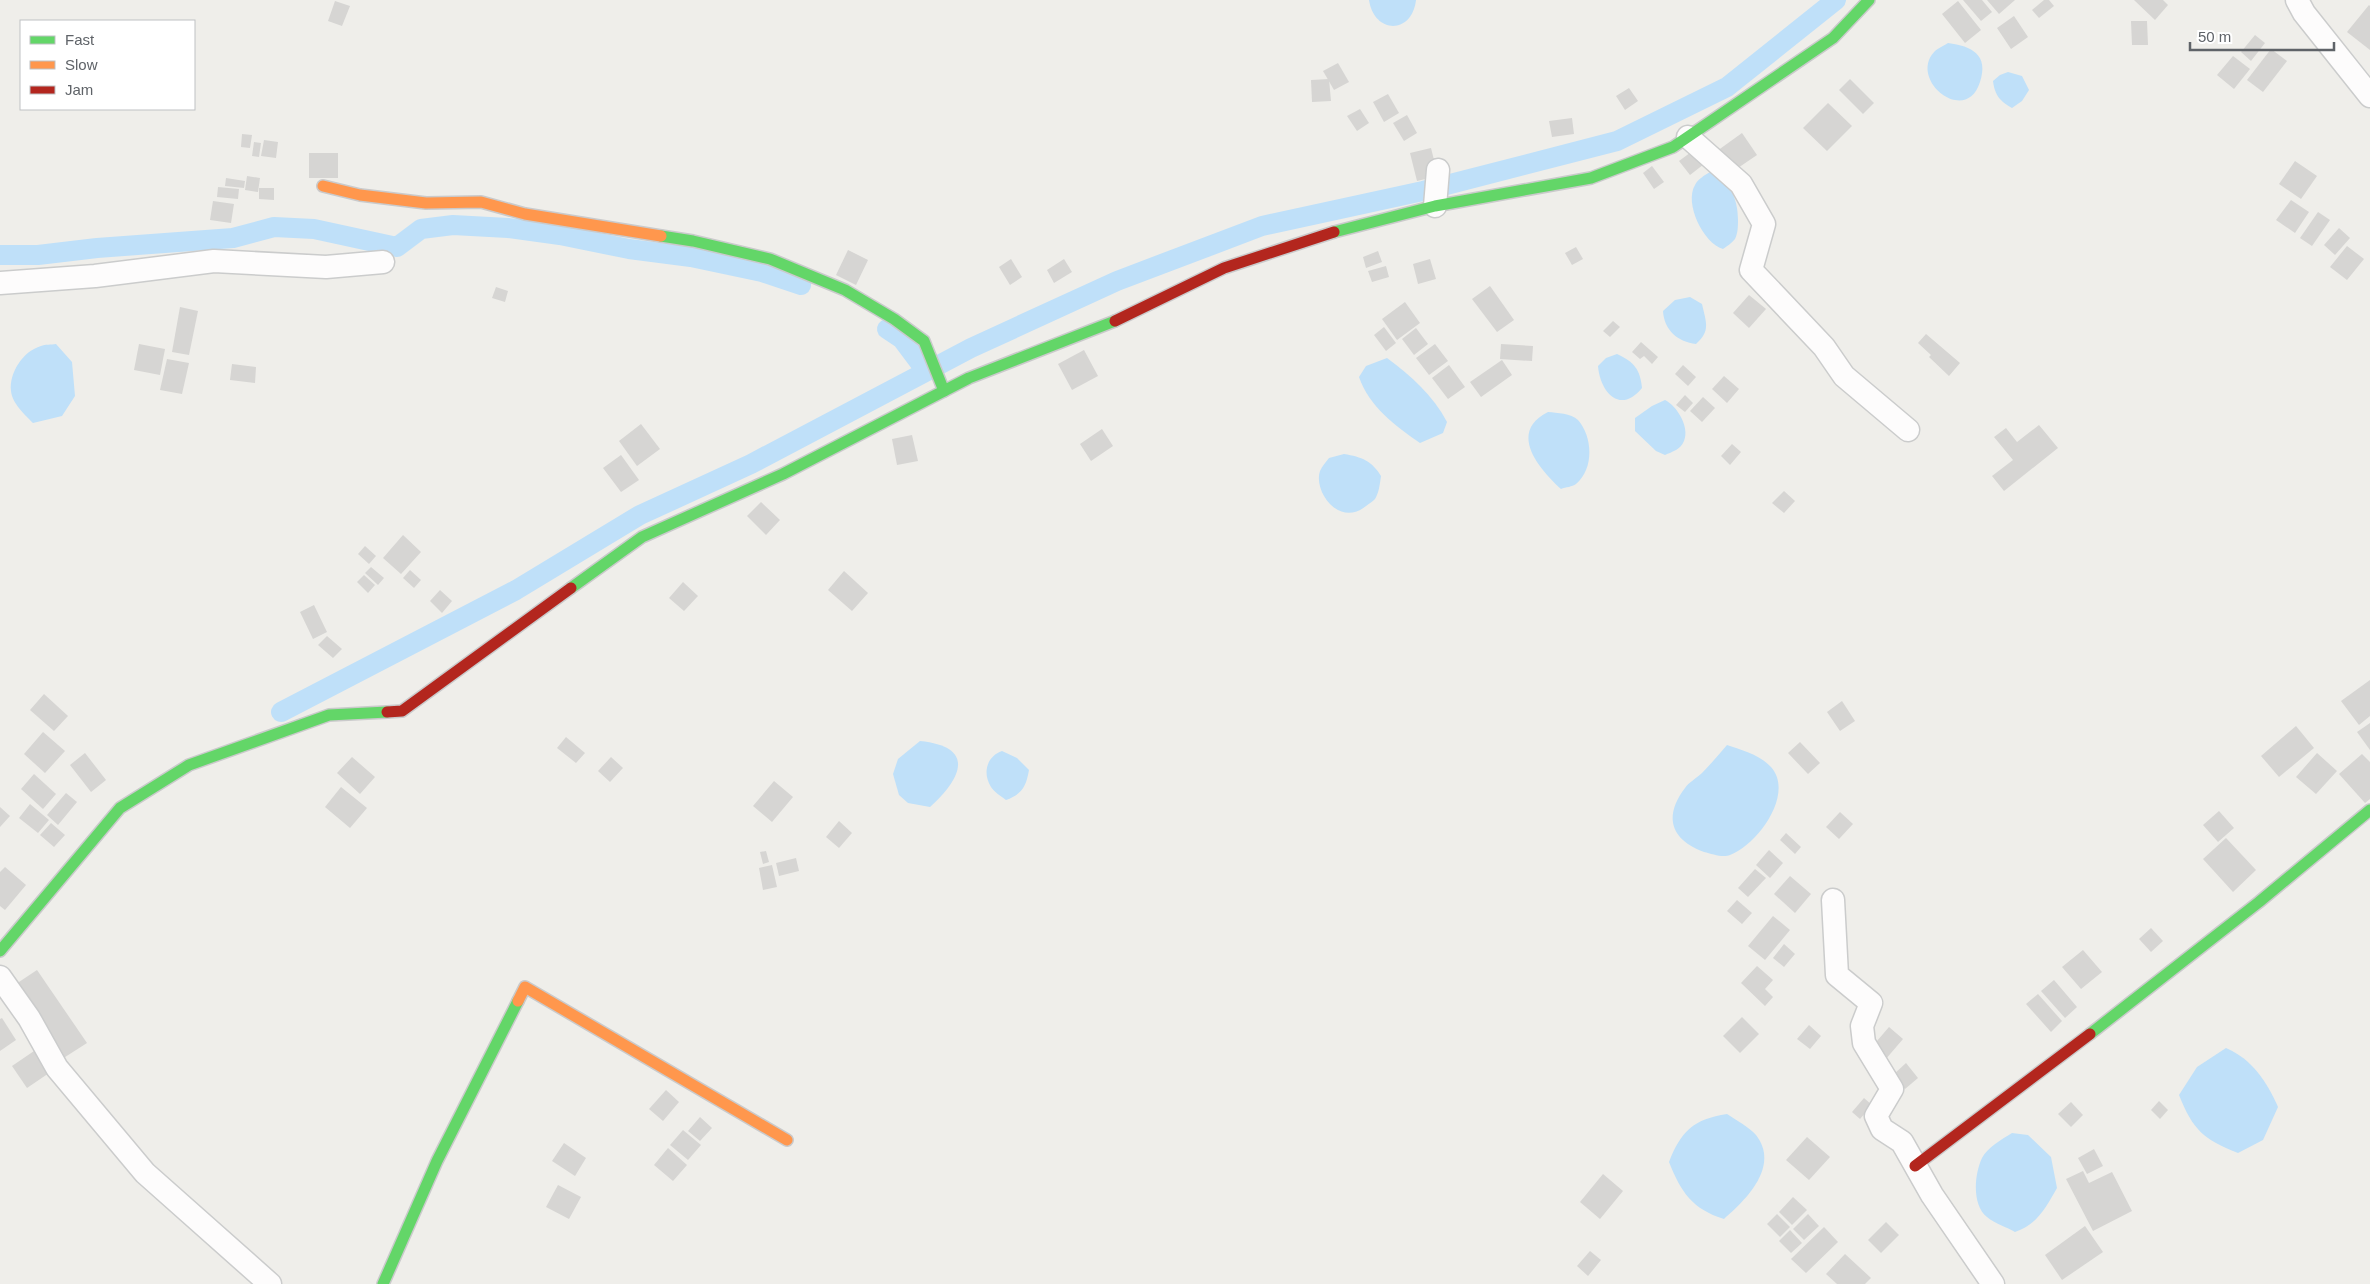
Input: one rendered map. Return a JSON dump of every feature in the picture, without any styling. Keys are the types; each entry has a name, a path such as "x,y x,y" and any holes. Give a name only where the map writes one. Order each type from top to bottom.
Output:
{"street":[{"path":"0,951 120,808 189,766 329,715 402,711 642,537 783,474 969,378 1130,315 1224,268 1338,231 1435,206 1592,178 1673,147 1833,38 1869,0"},
{"path":"2297,0 2304,13 2370,96"},
{"path":"1688,137 1741,184 1764,224 1751,270 1824,347 1844,376 1908,430"},
{"path":"1435,206 1438,170"},
{"path":"323,186 360,195 426,203 481,202 525,214 601,228 693,241 770,259 846,290 894,319 924,341 944,391"},
{"path":"0,284 95,276 214,261 326,267 383,262"},
{"path":"1915,1166 2146,991 2304,866 2370,810"},
{"path":"1833,900 1837,975 1871,1003 1862,1026 1864,1043 1892,1089 1876,1116 1882,1129 1902,1142 1932,1195 1993,1284"},
{"path":"0,977 29,1018 57,1068 145,1173 270,1284"},
{"path":"383,1284 437,1161 525,988 787,1140"}],"water":[{"path":"1369,0 1416,0 1408,20 1393,26 1385,24 1378,19 1372,11"},
{"path":"1948,43 1957,44 1971,50 1980,59 1982,65 1980,82 1973,95 1963,100 1952,99 1942,94 1933,85 1928,74 1928,62 1935,51"},
{"path":"2008,72 2022,76 2029,90 2022,101 2012,108 1999,97 1995,91 1993,81 2000,75"},
{"path":"1710,172 1728,186 1732,192 1738,212 1738,227 1735,239 1723,249 1709,239 1702,231 1697,222 1692,202 1692,193 1696,183"},
{"path":"1690,297 1702,304 1706,321 1704,335 1696,344 1683,341 1673,334 1666,324 1663,311 1675,300"},
{"path":"56,344 72,362 75,396 62,416 33,423 14,400 11,391 12,377 18,364 28,353 43,345"},
{"path":"1617,354 1632,363 1638,371 1641,381 1642,388 1634,396 1626,400 1619,400 1607,392 1598,366 1606,358"},
{"path":"1387,358 1413,379 1435,403 1447,422 1443,433 1420,443 1392,422 1369,397 1359,377 1366,366"},
{"path":"1665,400 1678,412 1684,423 1685,435 1681,446 1665,455 1656,451 1635,431 1635,418 1652,406"},
{"path":"1548,412 1572,416 1578,420 1587,435 1589,444 1588,462 1582,478 1576,484 1561,489 1536,461 1528,440 1530,430 1536,420"},
{"path":"1344,454 1366,461 1381,476 1375,499 1356,512 1346,513 1338,510 1324,497 1320,488 1320,471 1323,466 1329,458"},
{"path":"920,741 938,744 950,750 956,757 958,766 950,786 930,807 908,803 899,795 893,774 898,759"},
{"path":"1727,745 1750,753 1767,763 1777,778 1779,791 1770,817 1761,830 1740,849 1724,856 1704,852 1684,841 1674,826 1673,818 1678,799 1685,788 1702,773"},
{"path":"1002,751 1017,758 1029,770 1020,792 1006,800 992,789 987,776 990,761 997,753"},
{"path":"2226,1048 2244,1058 2258,1072 2278,1107 2263,1140 2238,1153 2216,1143 2201,1132 2189,1117 2179,1095 2197,1067"},
{"path":"1727,1114 1756,1135 1762,1147 1764,1158 1758,1181 1751,1192 1724,1219 1704,1210 1689,1198 1678,1182 1669,1162 1678,1142 1690,1128 1706,1119"},
{"path":"2012,1133 2028,1135 2051,1157 2057,1188 2035,1220 2023,1229 2015,1232 1994,1222 1982,1212 1976,1189 1977,1173 1984,1154"}],"building":[{"path":"1963,0 1982,0 1992,12 1981,21"},
{"path":"1987,0 2015,0 1999,14"},
{"path":"2044,0 2049,0 2054,6 2039,18 2032,10"},
{"path":"2134,0 2163,0 2168,5 2155,20"},
{"path":"335,1 350,6 342,26 328,21"},
{"path":"1958,1 1981,30 1965,43 1942,14"},
{"path":"2370,6 2370,50 2347,32"},
{"path":"2014,16 2028,37 2011,49 1997,28"},
{"path":"2131,21 2147,21 2148,45 2132,45"},
{"path":"2255,35 2265,43 2251,61 2241,52"},
{"path":"2271,49 2287,61 2263,92 2247,80"},
{"path":"2233,56 2250,69 2234,89 2217,75"},
{"path":"1338,63 1349,82 1334,90 1323,71"},
{"path":"1329,79 1331,101 1312,102 1311,80"},
{"path":"1850,79 1874,103 1863,114 1839,90"},
{"path":"1629,88 1638,101 1625,110 1616,96"},
{"path":"1388,94 1399,113 1384,122 1373,102"},
{"path":"1828,103 1852,126 1827,151 1803,128"},
{"path":"1360,109 1369,123 1357,131 1347,116"},
{"path":"1407,115 1417,133 1404,141 1393,123"},
{"path":"1572,118 1574,134 1552,137 1549,121"},
{"path":"1742,133 1757,155 1732,172 1717,151"},
{"path":"242,134 252,135 250,148 241,147"},
{"path":"264,140 278,142 276,158 261,156"},
{"path":"254,142 261,143 259,157 252,156"},
{"path":"1698,147 1708,161 1690,175 1679,161"},
{"path":"1431,148 1438,176 1417,181 1410,153"},
{"path":"309,153 338,153 338,178 309,178"},
{"path":"2295,161 2317,176 2301,199 2279,184"},
{"path":"1652,166 1664,182 1654,189 1643,173"},
{"path":"247,176 260,178 258,192 245,190"},
{"path":"226,178 245,181 244,188 225,186"},
{"path":"218,187 239,189 238,199 217,197"},
{"path":"259,188 274,188 274,200 259,199"},
{"path":"2291,200 2309,212 2295,233 2276,220"},
{"path":"213,201 234,204 231,223 210,220"},
{"path":"2318,212 2330,220 2312,246 2300,238"},
{"path":"2339,228 2350,238 2335,255 2324,245"},
{"path":"2347,246 2364,259 2347,280 2330,267"},
{"path":"1576,247 1583,259 1572,265 1565,253"},
{"path":"848,250 868,260 856,285 836,275"},
{"path":"1378,251 1382,262 1366,268 1363,257"},
{"path":"1011,259 1022,277 1010,285 999,267"},
{"path":"1064,259 1072,272 1054,283 1047,270"},
{"path":"1430,259 1436,279 1418,284 1413,264"},
{"path":"1386,266 1389,277 1372,282 1368,271"},
{"path":"1490,286 1514,320 1497,332 1472,299"},
{"path":"496,287 508,291 505,302 492,298"},
{"path":"1749,295 1766,309 1749,328 1733,313"},
{"path":"1405,302 1420,323 1397,340 1382,319"},
{"path":"180,307 198,311 189,355 172,352"},
{"path":"1613,321 1620,327 1610,337 1603,331"},
{"path":"1384,327 1396,343 1386,351 1374,335"},
{"path":"1416,328 1428,344 1414,355 1402,339"},
{"path":"1926,334 1960,363 1949,376 1929,357 1931,355 1918,343"},
{"path":"1641,342 1658,357 1652,364 1644,356 1640,359 1632,352"},
{"path":"139,344 165,349 160,375 134,370"},
{"path":"1435,344 1448,361 1429,375 1416,358"},
{"path":"1501,344 1533,346 1532,361 1500,359"},
{"path":"1084,350 1098,376 1072,390 1058,364"},
{"path":"167,359 189,363 182,394 160,390"},
{"path":"1502,360 1512,375 1481,397 1470,382"},
{"path":"232,364 256,367 255,383 230,380"},
{"path":"1449,365 1465,387 1448,399 1432,378"},
{"path":"1683,365 1696,377 1688,386 1675,374"},
{"path":"1724,376 1739,389 1727,403 1712,389"},
{"path":"1685,395 1693,403 1685,412 1676,405"},
{"path":"1703,397 1715,408 1702,422 1690,411"},
{"path":"641,424 660,449 637,466 619,441"},
{"path":"2039,425 2058,448 2004,491 1992,476 2013,460 1994,437 2006,428 2017,442"},
{"path":"1102,429 1113,446 1091,461 1080,444"},
{"path":"912,435 918,461 897,465 892,439"},
{"path":"1732,444 1741,452 1730,465 1721,456"},
{"path":"621,455 639,480 621,492 603,468"},
{"path":"1784,491 1795,501 1784,513 1772,503"},
{"path":"761,502 780,520 766,535 747,516"},
{"path":"403,535 421,552 401,574 383,558"},
{"path":"365,546 376,556 369,564 358,554"},
{"path":"371,567 384,578 378,585 365,573"},
{"path":"410,570 421,580 414,588 403,578"},
{"path":"844,571 868,593 852,611 828,590"},
{"path":"364,575 375,585 368,593 357,582"},
{"path":"683,582 698,596 684,611 669,598"},
{"path":"440,590 452,601 442,613 430,601"},
{"path":"314,605 327,632 313,639 300,612"},
{"path":"327,636 342,649 333,658 318,645"},
{"path":"2370,680 2370,716 2359,725 2341,701"},
{"path":"44,694 68,716 54,731 30,710"},
{"path":"1842,701 1855,721 1840,731 1827,712"},
{"path":"2370,723 2370,750 2357,732"},
{"path":"2296,726 2314,748 2279,777 2261,756"},
{"path":"43,732 65,751 45,773 24,754"},
{"path":"566,737 585,753 576,763 557,748"},
{"path":"1800,742 1820,763 1808,774 1788,753"},
{"path":"85,753 106,780 91,792 70,765"},
{"path":"2317,753 2337,771 2316,794 2296,777"},
{"path":"2362,754 2370,762 2370,799 2365,803 2339,774"},
{"path":"352,757 375,777 360,794 337,773"},
{"path":"611,757 623,768 610,782 598,771"},
{"path":"34,774 56,794 43,809 21,789"},
{"path":"774,781 793,797 772,822 753,806"},
{"path":"341,787 367,808 350,828 325,807"},
{"path":"66,793 77,802 58,825 47,815"},
{"path":"30,804 49,820 38,833 19,818"},
{"path":"0,807 10,816 0,827"},
{"path":"2219,811 2234,828 2218,842 2203,825"},
{"path":"1840,812 1853,824 1839,839 1826,827"},
{"path":"839,821 852,833 839,848 826,837"},
{"path":"51,823 65,835 54,847 40,835"},
{"path":"1786,833 1801,847 1795,854 1780,840"},
{"path":"2226,838 2256,870 2233,892 2203,859"},
{"path":"1769,850 1783,863 1770,878 1756,865"},
{"path":"766,851 769,862 763,864 760,852"},
{"path":"796,858 799,871 779,876 776,863"},
{"path":"772,865 777,887 763,890 759,868"},
{"path":"5,867 26,885 5,910 0,906 0,872"},
{"path":"1755,869 1766,878 1748,897 1738,888"},
{"path":"1790,876 1811,894 1795,913 1774,894"},
{"path":"1737,900 1752,913 1742,924 1727,911"},
{"path":"1773,916 1790,930 1765,960 1748,946"},
{"path":"2151,928 2163,941 2151,952 2139,939"},
{"path":"1784,944 1795,954 1784,967 1773,958"},
{"path":"2083,950 2102,972 2081,989 2062,967"},
{"path":"1757,966 1773,980 1765,989 1773,997 1765,1006 1741,983"},
{"path":"37,970 87,1043 62,1059 13,986"},
{"path":"2054,980 2077,1007 2065,1018 2041,991"},
{"path":"2038,994 2062,1021 2051,1032 2026,1004"},
{"path":"1742,1017 1759,1034 1740,1053 1723,1036"},
{"path":"2,1018 16,1040 0,1051 0,1019"},
{"path":"1809,1025 1821,1036 1810,1049 1797,1039"},
{"path":"1889,1027 1903,1039 1885,1060 1871,1048"},
{"path":"37,1049 52,1071 27,1088 12,1066"},
{"path":"1906,1063 1918,1078 1905,1089 1893,1075"},
{"path":"666,1090 679,1102 663,1121 649,1109"},
{"path":"1864,1098 1872,1105 1860,1119 1852,1112"},
{"path":"2159,1101 2168,1110 2160,1119 2151,1110"},
{"path":"2071,1102 2083,1115 2071,1127 2058,1114"},
{"path":"700,1117 712,1128 700,1141 688,1131"},
{"path":"683,1130 701,1145 688,1160 670,1145"},
{"path":"1807,1137 1830,1157 1809,1180 1786,1160"},
{"path":"564,1143 586,1158 575,1176 552,1161"},
{"path":"668,1148 687,1165 673,1181 654,1165"},
{"path":"2094,1149 2103,1166 2087,1174 2078,1158"},
{"path":"2083,1171 2089,1183 2112,1172 2132,1211 2093,1231 2066,1179"},
{"path":"1603,1174 1623,1191 1600,1219 1580,1202"},
{"path":"558,1185 581,1197 569,1219 546,1207"},
{"path":"1793,1197 1807,1210 1792,1225 1779,1212"},
{"path":"1777,1214 1790,1227 1780,1237 1767,1224"},
{"path":"1808,1214 1819,1226 1804,1240 1793,1229"},
{"path":"1886,1222 1899,1235 1881,1253 1868,1240"},
{"path":"2085,1226 2103,1252 2062,1280 2045,1255"},
{"path":"1824,1227 1838,1242 1806,1273 1791,1259"},
{"path":"1790,1230 1802,1243 1791,1253 1779,1241"},
{"path":"1590,1251 1601,1260 1588,1276 1577,1266"},
{"path":"1845,1254 1871,1278 1865,1284 1837,1284 1826,1274"}],"waterway":[{"path":"281,712 516,590 640,515 751,464 971,348 1117,281 1262,226 1423,191 1617,141 1727,87 1836,0"},
{"path":"0,255 38,255 97,248 233,238 274,227 314,229 397,247 421,229 453,225 508,228 560,235 629,249 691,257 762,272 801,285"},
{"path":"887,329 902,339 926,371"}],"traffic: fast":[{"path":"1334,232 1435,206 1591,178 1673,147 1833,38 1869,0"},
{"path":"661,236 693,241 770,259 845,290 894,319 924,341 944,391"},
{"path":"571,588 642,537 783,474 969,378 1115,321"},
{"path":"0,951 120,808 189,765 329,715 387,712"},
{"path":"2090,1034 2259,902 2370,810"},
{"path":"383,1284 437,1161 518,1001"}],"traffic: slow":[{"path":"323,186 360,195 426,203 481,202 525,214 661,236"},
{"path":"518,1001 525,987 787,1140"}],"traffic: jam":[{"path":"1115,321 1224,268 1334,232"},
{"path":"387,712 402,711 571,588"},
{"path":"1915,1166 2090,1034"}]}
